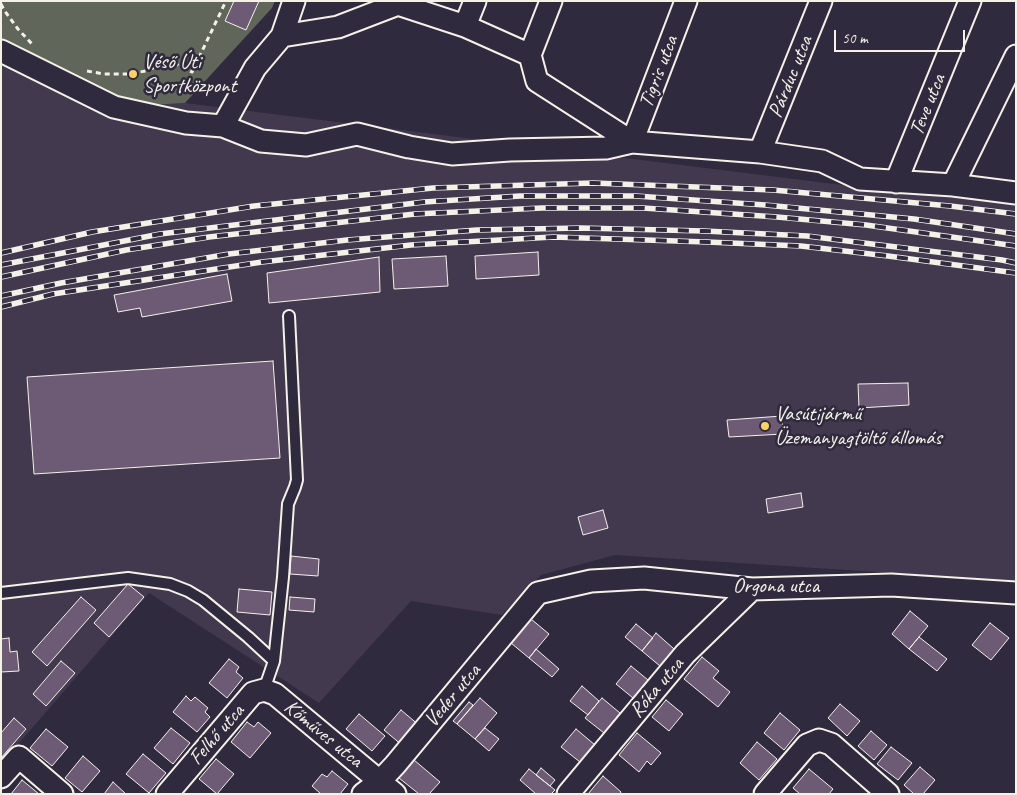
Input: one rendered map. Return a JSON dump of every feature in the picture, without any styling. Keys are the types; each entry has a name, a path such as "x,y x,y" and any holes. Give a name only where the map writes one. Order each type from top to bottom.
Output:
{"street":[{"path":"223,126 255,68 282,36 294,1"},
{"path":"465,26 475,1"},
{"path":"550,1 530,55 537,81 632,142"},
{"name":"Tigris utca","path":"632,142 686,1"},
{"name":"Párduc utca","path":"760,152 821,1"},
{"name":"Teve utca","path":"896,182 970,1"},
{"path":"282,36 338,27 398,4 465,26 530,55"},
{"path":"1,51 114,107 186,124 223,126 261,141 306,145 357,134 409,147 452,154 510,150 606,148 632,142 760,152 822,161 860,179 953,185 1016,193"},
{"path":"953,185 1016,56"},
{"name":"Orgona utca","path":"538,593 590,580 644,578 752,589 891,585 1016,593"},
{"name":"Róka utca","path":"568,794 685,654 752,589"},
{"name":"Veder utca","path":"363,794 387,787 395,765 538,593"},
{"name":"Kőműves utca","path":"269,692 387,787"},
{"name":"Felhő utca","path":"167,794 253,693 269,692"},
{"path":"766,794 807,745 819,740 831,744 888,794"},
{"path":"1,778 19,757 62,794"}],"lane":[{"path":"269,692 283,577 288,504 297,480 289,316"},
{"path":"1,594 128,578 170,584 188,591 203,600 274,661"}],"path":[{"path":"86,71 104,74 126,74 146,70 170,61 192,72 226,1"},
{"path":"1,4 18,29 38,48"}],"shaded area":[{"path":"1,46 114,107 185,103 898,192 1016,201 1016,581 615,555 541,575 502,615 411,601 319,703 149,593 1,764"}],"green space":[{"name":"Véső Úti Sportközpont","path":"1,1 275,1 272,8 185,103 114,107 1,46"}],"building":[{"path":"234,1 259,1 246,30 225,21"},
{"path":"538,252 539,275 476,279 475,256"},
{"path":"446,256 448,286 394,289 392,259"},
{"path":"379,257 380,292 269,303 267,273"},
{"path":"227,274 232,301 142,317 140,308 118,312 114,295"},
{"path":"273,361 280,458 34,474 27,377"},
{"path":"908,383 909,405 859,408 858,384"},
{"path":"782,416 783,434 729,437 727,420"},
{"path":"801,493 803,507 768,513 766,499"},
{"path":"603,510 608,528 583,535 578,517"},
{"path":"291,556 319,559 318,576 290,574"},
{"path":"128,584 144,597 109,637 94,623"},
{"path":"239,589 272,592 270,615 237,612"},
{"path":"81,597 96,610 47,666 32,652"},
{"path":"290,597 315,599 314,612 289,610"},
{"path":"910,611 928,626 909,649 892,634"},
{"path":"531,619 549,634 529,658 511,643"},
{"path":"990,623 1009,638 991,660 972,645"},
{"path":"636,624 653,638 642,651 625,637"},
{"path":"656,633 674,649 660,666 642,651"},
{"path":"919,637 947,659 937,671 909,649"},
{"path":"9,638 10,652 17,651 19,671 1,672 1,639"},
{"path":"536,649 559,669 552,677 529,658"},
{"path":"702,657 719,671 713,678 730,692 718,707 684,679"},
{"path":"229,659 239,667 236,672 243,678 227,698 209,683"},
{"path":"61,661 75,673 46,706 33,694"},
{"path":"631,666 648,680 633,698 616,684"},
{"path":"582,686 599,701 588,715 570,701"},
{"path":"186,696 191,701 195,697 208,708 205,712 210,717 197,732 173,712"},
{"path":"480,698 497,713 475,739 457,724"},
{"path":"602,698 620,713 604,733 585,718"},
{"path":"666,700 683,714 669,731 652,717"},
{"path":"469,702 473,705 457,724 453,721"},
{"path":"840,704 860,721 847,736 828,718"},
{"path":"401,710 420,726 403,746 384,730"},
{"path":"780,713 800,730 784,750 764,733"},
{"path":"359,714 385,736 372,751 346,729"},
{"path":"14,718 26,729 1,758 1,733"},
{"path":"247,722 254,727 258,722 271,733 250,758 231,742"},
{"path":"171,728 190,743 173,764 154,748"},
{"path":"485,728 499,739 489,751 475,739"},
{"path":"46,729 68,747 52,766 30,748"},
{"path":"576,729 595,745 580,762 561,747"},
{"path":"871,731 887,745 874,760 858,746"},
{"path":"637,733 661,753 651,765 647,761 639,772 619,755"},
{"path":"757,742 777,759 759,780 740,763"},
{"path":"891,747 912,763 898,780 877,764"},
{"path":"143,754 166,773 149,793 126,774"},
{"path":"83,756 100,771 82,792 65,778"},
{"path":"216,759 234,774 217,794 199,779"},
{"path":"414,760 440,782 429,794 419,794 399,778"},
{"path":"920,767 935,780 923,794 914,794 904,785"},
{"path":"541,768 555,780 550,786 536,775"},
{"path":"529,769 555,790 551,794 536,794 520,780"},
{"path":"809,769 833,789 829,794 800,794 793,788"},
{"path":"332,771 348,784 340,794 321,794 312,786 322,774 327,777"},
{"path":"603,776 621,792 620,794 588,794"},
{"path":"22,780 39,794 11,794"},
{"path":"113,782 126,794 104,794"}],"railway":[{"path":"1,253 92,232 254,206 433,188 593,183 773,190 1016,214"},
{"path":"1,265 160,234 424,202 520,196 636,196 765,205 914,219 1016,234"},
{"path":"1,277 126,250 209,237 415,214 542,208 643,208 777,217 866,225 1016,246"},
{"path":"1,296 61,283 229,254 347,240 477,230 581,228 807,236 1016,263"},
{"path":"1,307 53,294 262,262 411,245 553,237 801,246 1016,273"}],"place":[{"name":"Véső Úti Sportközpont","path":"133,74"},
{"name":"Vasútijármű Üzemanyagtöltő állomás","path":"765,426"}]}
